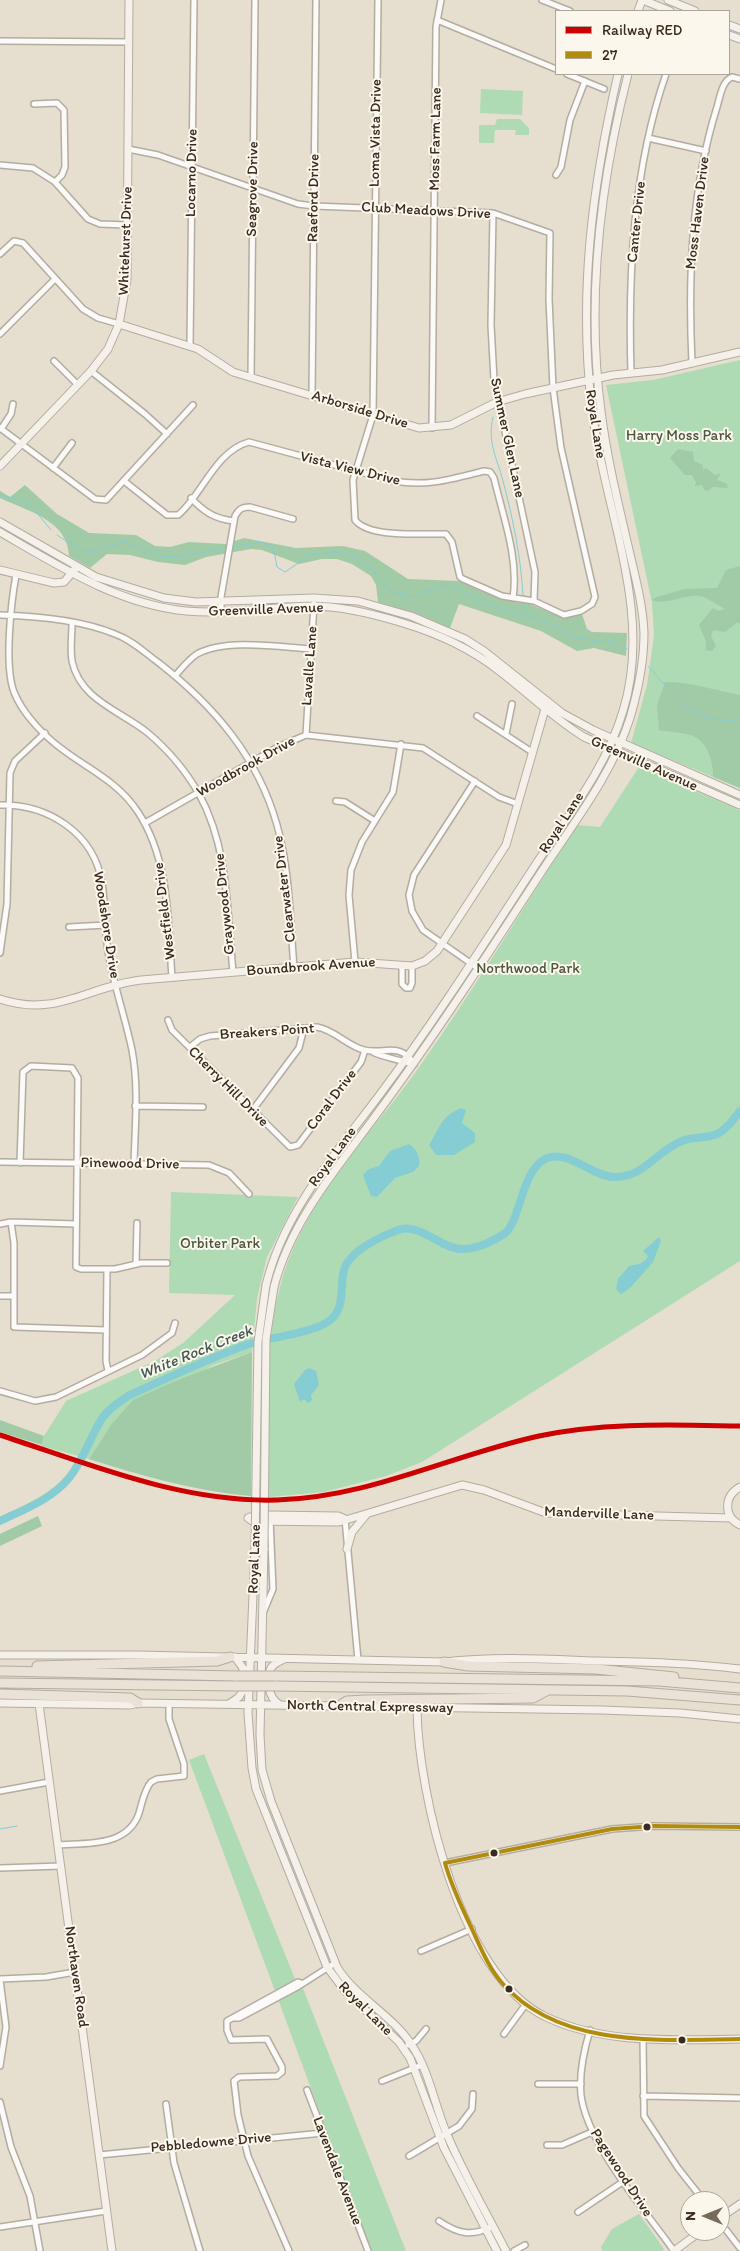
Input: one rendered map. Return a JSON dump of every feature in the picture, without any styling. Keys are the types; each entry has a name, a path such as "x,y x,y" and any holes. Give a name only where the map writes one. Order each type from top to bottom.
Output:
{"highway":[{"path":"17,1672 33,1666 217,1661 233,1657"},
{"path":"444,1662 468,1666 636,1672 658,1674 706,1684"},
{"name":"North Central Expressway","path":"0,1671 237,1676 546,1678 706,1684 740,1688"},
{"name":"North Central Expressway","path":"0,1683 658,1692 740,1700"},
{"path":"339,1706 346,1701 365,1700 533,1698 549,1690"},
{"path":"0,1694 130,1698 138,1703"}],"main road":[{"name":"Whitehurst Drive","path":"0,466 91,371 108,349 118,324 126,291 129,0"},
{"path":"642,0 652,2 668,10"},
{"path":"668,0 693,10"},
{"name":"Royal Lane","path":"497,2251 490,2228 473,2187 446,2133 419,2067 403,2047 344,1991 328,1968 269,1820 253,1774 248,1704 256,1548 258,1342 266,1285 274,1256 289,1223 317,1178 407,1059 567,816 608,748 625,704 632,662 632,614 598,447 589,380 585,313 589,234 600,156 618,75"},
{"name":"Royal Lane","path":"506,2251 466,2191 439,2136 411,2044 402,2032 345,1980 335,1963 266,1787 261,1765 266,1339 274,1287 280,1264 297,1227 307,1210 414,1064 479,969 584,806 616,752 635,701 642,664 644,631 641,608 608,453 597,378 595,322 597,251 612,142 628,75"},
{"name":"Arborside Drive","path":"118,324 190,346 205,353 225,368 251,377 406,425 432,428 459,422 498,402 552,388 597,378 692,363 740,352"},
{"name":"Greenville Avenue","path":"0,522 103,590 155,606 197,612 314,606 372,614 420,629 500,666"},
{"name":"Greenville Avenue","path":"0,532 74,570 164,598 196,602 314,598 358,601 395,610 465,639 500,666 576,732 616,752 740,805"},
{"path":"0,570 59,583 64,582 74,570"},
{"path":"420,629 423,621"},
{"path":"460,647 465,639"},
{"path":"632,662 642,664"},
{"name":"Greenville Avenue","path":"547,706 620,743 740,795"},
{"name":"Boundbrook Avenue","path":"0,999 25,1005 60,1004 115,985 232,972 355,962 412,966 431,957 506,845 547,706"},
{"path":"698,787 702,778"},
{"path":"289,1223 297,1227"},
{"name":"Manderville Lane","path":"269,1518 339,1522 462,1485 484,1490 546,1513 731,1518"},
{"path":"740,1487 730,1494 727,1508 731,1518 740,1524"},
{"path":"713,1518 727,1508"},
{"path":"347,1549 352,1532 368,1513"},
{"path":"0,1655 263,1657 444,1662 469,1659 552,1659 682,1664 740,1670"},
{"path":"229,1704 239,1697 242,1692 242,1668 233,1657"},
{"path":"280,1705 271,1697 270,1672 274,1664 287,1658"},
{"name":"North Central Expressway","path":"0,1704 248,1704 658,1712 740,1719"},
{"name":"Northaven Road","path":"39,1704 112,2251"},
{"path":"417,1708 422,1766 445,1862 486,1960 497,1976 526,2004 558,2022 590,2030 643,2039 740,2040"},
{"path":"269,1820 277,1817"},
{"path":"297,1892 306,1888"},
{"path":"466,2191 473,2187"},
{"path":"674,2251 688,2241"}],"street":[{"name":"Locarno Drive","path":"190,346 194,0"},
{"name":"Seagrove Drive","path":"251,377 255,0"},
{"name":"Raeford Drive","path":"312,396 316,0"},
{"name":"Loma Vista Drive","path":"378,0 373,415 356,470 352,491 355,520 358,523 398,534 446,534 452,542 459,572 463,580 502,596 513,598"},
{"name":"Moss Farm Lane","path":"432,428 437,20 441,0"},
{"path":"542,0 567,10"},
{"path":"437,20 555,69"},
{"path":"0,41 129,42"},
{"path":"570,75 604,89"},
{"name":"Canter Drive","path":"631,373 632,256 639,188 648,138 666,75"},
{"name":"Moss Haven Drive","path":"692,363 690,298 698,190 706,150 725,82 732,77 740,79"},
{"path":"556,175 561,167 570,120 585,81"},
{"path":"34,104 57,103 64,110 64,167 62,176 56,182"},
{"path":"648,138 706,150"},
{"name":"Club Meadows Drive","path":"128,150 152,153 298,204 493,213 550,233 549,299 552,388 562,448 594,597 592,604 581,611 564,615 534,602"},
{"path":"0,165 32,167 56,182 88,219 100,224 127,225"},
{"name":"Summer Glen Lane","path":"493,213 491,326 494,380 535,572 534,602"},
{"name":"Arborside Drive","path":"0,254 17,240 24,242 55,279 90,314 118,324"},
{"path":"0,334 55,279"},
{"path":"54,361 78,385"},
{"path":"91,371 167,434"},
{"path":"13,404 11,414 1,428 99,501 110,498 193,405"},
{"name":"Vista View Drive","path":"124,481 167,515 178,515 224,458 235,449 249,442 394,481 413,484 426,484 484,471 490,472 494,478 513,558 515,572 513,598"},
{"path":"54,468 72,443"},
{"path":"191,498 209,515 219,520 234,521"},
{"path":"221,612 234,521 238,510 244,507 293,519"},
{"name":"Westfield Drive","path":"16,575 11,615 10,670 14,691 26,712 45,733 65,752 111,781 125,795 145,823 155,845 164,882 172,978"},
{"name":"Lavalle Lane","path":"306,735 314,598"},
{"path":"513,598 534,602"},
{"name":"Clearwater Drive","path":"0,615 72,623 115,633 125,638 176,676 216,713 251,762 272,809 284,854 294,968"},
{"name":"Graywood Drive","path":"72,623 72,662 86,688 101,703 131,720 162,746 175,759 199,793 214,829 223,862 232,972"},
{"path":"176,676 192,658 216,648 255,646 312,649"},
{"path":"506,734 512,704"},
{"path":"477,716 532,752"},
{"path":"0,953 6,913 8,804 11,767 20,755 45,733"},
{"name":"Woodbrook Drive","path":"145,823 251,762 290,741 306,735 423,748 434,753 499,796 518,804"},
{"path":"355,962 349,879 357,851 389,801 396,784 400,744"},
{"path":"475,781 410,885 410,903 416,921 430,936 479,969"},
{"path":"336,801 345,802 375,822"},
{"name":"Woodshore Drive","path":"0,804 32,808 49,814 78,834 90,850 98,867 103,890 108,950 132,1052 135,1106 134,1164"},
{"path":"69,927 106,925"},
{"path":"402,966 402,984 406,988 410,988 412,983 412,966"},
{"name":"Cherry Hill Drive","path":"168,1020 172,1030 286,1145 294,1148"},
{"path":"252,1111 295,1054 301,1042 304,1028"},
{"name":"Breakers Point","path":"190,1047 200,1039 210,1036 324,1028 365,1050 390,1049 407,1059"},
{"name":"Coral Drive","path":"294,1148 361,1062 365,1050"},
{"path":"407,1059 414,1064"},
{"path":"20,1162 23,1072 31,1066 72,1068 78,1078 76,1267 107,1269 136,1264 167,1263"},
{"path":"135,1106 203,1107"},
{"name":"Pinewood Drive","path":"0,1162 217,1167 228,1173 249,1194"},
{"path":"0,1224 11,1222 76,1224"},
{"path":"11,1222 14,1243 14,1327 106,1330"},
{"path":"136,1264 137,1223"},
{"path":"107,1269 106,1330 108,1371"},
{"path":"0,1296 13,1296"},
{"path":"0,1391 24,1399 43,1401 63,1394 142,1355 172,1333 175,1323"},
{"name":"Manderville Lane","path":"262,1614 273,1589 269,1518"},
{"path":"345,1519 358,1660"},
{"path":"58,1845 110,1840 120,1837 134,1823 151,1782 157,1779 184,1776 184,1764 169,1720 169,1704"},
{"path":"0,1791 49,1782"},
{"path":"445,1862 612,1829 654,1826 740,1827"},
{"path":"0,1868 61,1866"},
{"path":"421,1950 472,1929"},
{"path":"289,2251 256,2178 243,2140 234,2081 236,2078 277,2076 282,2072 282,2067 267,2040 235,2041 229,2039 227,2021 286,1988 298,1982 301,1983 335,1963"},
{"path":"0,2066 6,2027 0,1980 46,1977 75,1972"},
{"path":"504,2034 526,2004"},
{"path":"403,2047 411,2044 426,2029"},
{"name":"Pagewood Drive","path":"590,2030 581,2084 583,2105 592,2132 674,2251"},
{"path":"643,2039 643,2096 647,2122 697,2191"},
{"path":"382,2081 419,2067"},
{"path":"538,2084 581,2084"},
{"name":"Lavendale Avenue","path":"308,2090 368,2251"},
{"path":"409,2156 439,2136 459,2126 472,2109 473,2094"},
{"path":"643,2096 740,2098"},
{"path":"0,2102 11,2147 30,2196 40,2251"},
{"path":"166,2104 171,2147 200,2251"},
{"path":"547,2145 562,2145 592,2132"},
{"name":"Pebbledowne Drive","path":"99,2155 323,2133"},
{"path":"578,2212 624,2181"},
{"path":"0,2227 106,2211"},
{"path":"439,2221 462,2234 473,2234 490,2228"},
{"path":"730,2235 740,2248"},
{"path":"514,2251 525,2244"}],"green space":[{"path":"481,89 523,91 522,115 480,113"},
{"path":"497,119 520,119 529,128 529,135 515,135 516,130 495,130 494,143 479,143 479,125 495,125"},
{"name":"Harry Moss Park","path":"740,360 740,788 631,743 647,685 654,636 652,603 606,385 653,380"},
{"path":"678,449 693,452 694,461 703,465 703,470 706,468 715,475 721,473 717,480 727,484 728,488 713,487 708,491 704,490 702,485 695,486 696,482 692,475 685,475 670,458"},
{"path":"25,485 57,514 89,533 136,535 155,546 170,547 189,542 225,544 244,538 296,548 343,546 365,551 408,579 459,581 483,592 514,602 530,604 556,615 568,617 582,614 587,629 592,632 627,633 626,656 594,648 577,651 541,631 459,604 450,628 420,615 378,602 376,585 371,576 352,564 337,559 322,559 299,564 262,550 251,549 206,557 185,565 158,562 130,555 107,554 90,568 69,556 67,544 62,534 54,525 44,518 0,498 0,491 10,497"},
{"path":"740,566 740,623 738,622 725,632 713,630 711,636 716,646 712,651 706,650 706,642 699,625 713,608 719,611 725,609 700,596 662,602 652,600 684,589 717,588 726,570"},
{"path":"665,682 693,685 740,695 740,788 713,777 711,759 705,746 696,737 659,730 657,705"},
{"name":"Northwood Park","path":"639,767 740,810 740,1261 422,1462 386,1476 324,1492 269,1497 268,1385 272,1329 276,1302 283,1276 294,1247 308,1219 343,1166 440,1037 577,825 600,827"},
{"name":"Orbiter Park","path":"171,1192 298,1197 267,1257 257,1298 252,1352 214,1365 111,1425 89,1459 42,1446 44,1436 66,1401 155,1361 183,1343 235,1295 169,1293"},
{"path":"252,1352 251,1496 230,1494 168,1482 89,1459 111,1425 133,1400 173,1382"},
{"path":"0,1420 44,1436 42,1445 0,1432"},
{"path":"38,1516 42,1526 0,1546 0,1534"},
{"path":"204,1754 295,1979 275,1991 189,1760"},
{"path":"302,1986 406,2251 371,2251 278,1999"},
{"path":"639,2214 664,2249 662,2251 602,2251 601,2247 612,2229"}],"water":[{"path":"461,1108 466,1110 462,1123 475,1133 475,1142 454,1155 436,1155 429,1145 438,1128 449,1115"},
{"path":"409,1144 417,1154 419,1166 413,1172 395,1178 377,1197 371,1196 363,1175 369,1169 379,1166 390,1151"},
{"path":"659,1237 661,1241 653,1262 630,1288 621,1294 616,1289 618,1279 629,1266 640,1264 644,1261 648,1256 643,1251"},
{"path":"309,1368 316,1371 319,1385 311,1395 312,1400 308,1403 304,1399 300,1402 294,1384 305,1370"}],"waterway":[{"path":"493,417 491,426 492,442 513,524 523,596"},
{"path":"0,495 22,501 32,507 51,530"},
{"path":"57,535 78,549 91,551 125,542 160,556 180,557 224,548"},
{"path":"232,547 260,542 273,546 277,567 285,572 310,555 336,552 354,557 370,567 390,591 397,594 415,596 441,586 450,585 481,602 548,623 577,638 621,644 627,649"},
{"path":"523,603 529,616"},
{"path":"648,666 680,701 699,714 721,720 733,720 740,717"},
{"name":"White Rock Creek","path":"0,1521 46,1498 62,1485 79,1464 103,1417 115,1405 130,1395 231,1350 255,1342 306,1331 324,1324 337,1311 342,1295 344,1270 347,1263 357,1252 377,1239 398,1230 406,1229 422,1233 455,1248 468,1249 479,1246 499,1237 509,1228 514,1220 531,1174 537,1165 545,1159 562,1157 606,1176 624,1176 642,1169 673,1145 691,1138 711,1136 719,1133 728,1126 740,1111"},
{"path":"0,1829 17,1826"}],"rail line":[{"name":"RED","path":"0,1435 136,1480 206,1495 241,1499 277,1500 344,1492 377,1484 506,1444 539,1436 589,1428 639,1425 740,1426"}],"transit line":[{"name":"27","path":"740,1827 654,1826 612,1829 445,1863 450,1879 488,1963 502,1983 526,2004 553,2020 582,2030 613,2036 678,2040 740,2039"}]}
